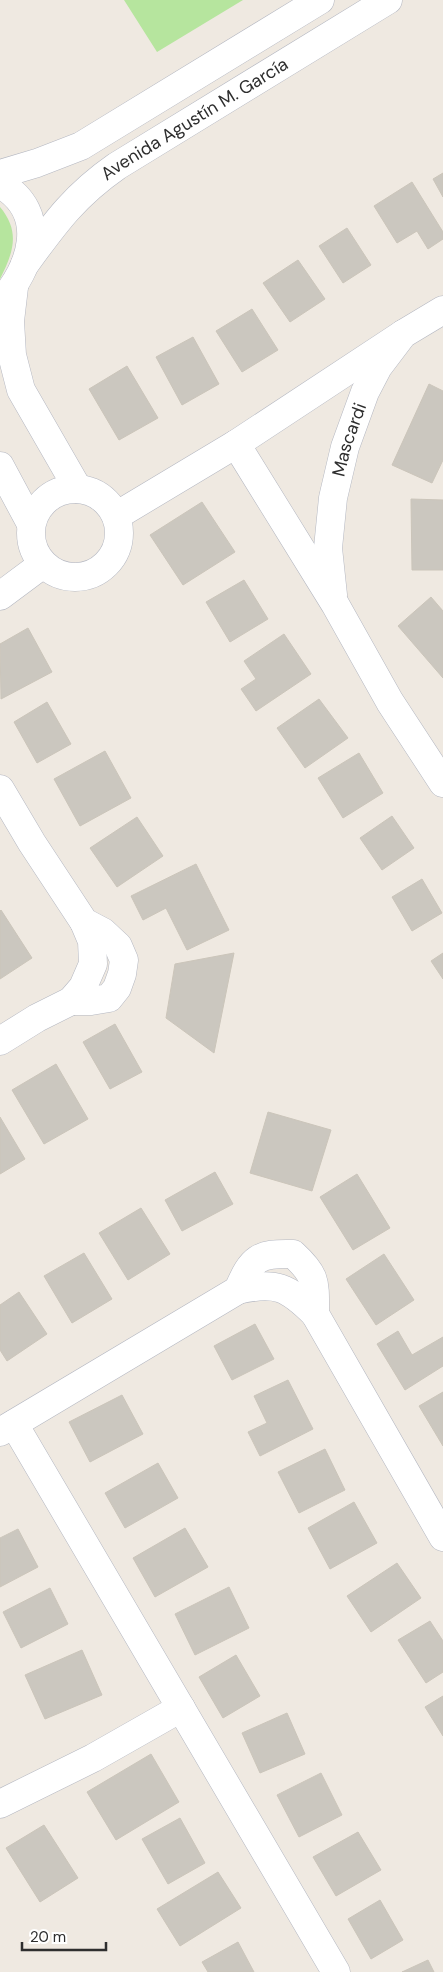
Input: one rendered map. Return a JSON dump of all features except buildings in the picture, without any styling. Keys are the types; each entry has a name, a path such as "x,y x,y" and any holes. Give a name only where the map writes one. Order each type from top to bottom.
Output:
{"street":[{"name":"Avenida Agustín M. García","path":"0,174 37,163 81,146 320,0"},
{"name":"Avenida Agustín M. García","path":"13,285 55,222 93,183 117,166 388,0"},
{"path":"0,184 9,189 21,203 31,222 32,241 13,285 10,321 12,356 21,390 78,488"},
{"name":"Mascardi","path":"335,604 328,548 333,498 343,456 365,392 378,367 403,334 443,310"},
{"path":"116,516 236,444 403,334"},
{"name":"Mascardi","path":"236,444 335,604 390,702 443,783"},
{"path":"0,466 31,524"},
{"path":"78,488 90,491 110,505 116,516 120,531 118,546 111,560 100,570 85,576 70,578 55,573 43,564 34,552 30,538 31,524 43,502 53,494 65,489 78,488"},
{"path":"0,596 43,564"},
{"path":"0,789 37,851 84,922 103,932 118,946 124,960 117,988 109,998 71,1001 37,1018 0,1041"},
{"path":"238,1290 246,1271 258,1258 274,1253 293,1254 308,1268 315,1286 314,1314"},
{"path":"336,1972 181,1708 7,1428 238,1290 258,1285 273,1286 296,1295 314,1314 443,1537"},
{"path":"0,1804 93,1758 181,1708"}],"green space":[{"path":"124,0 243,0 157,52"},
{"path":"0,207 11,225 13,243 0,279"}]}
